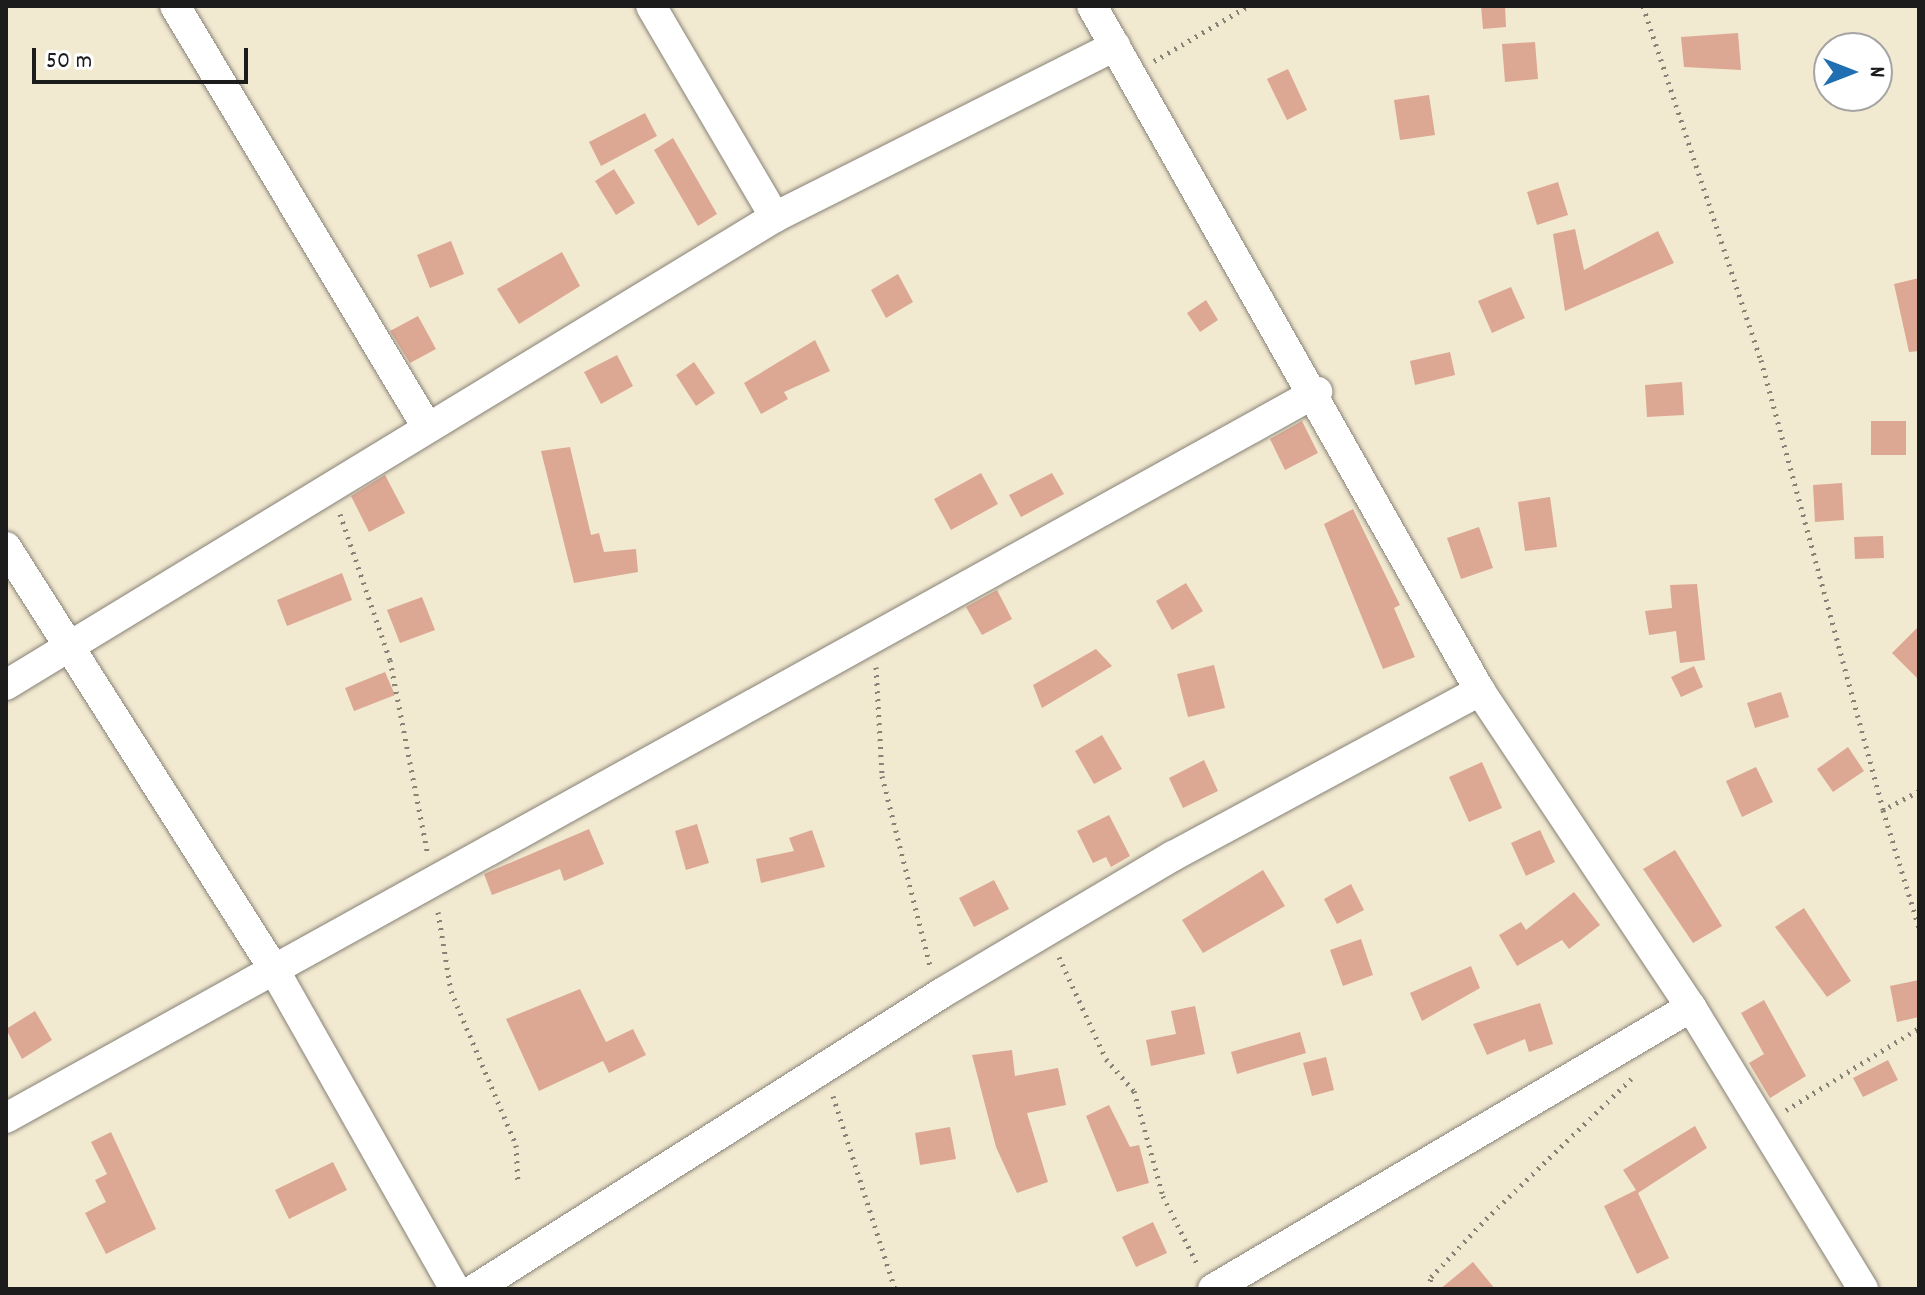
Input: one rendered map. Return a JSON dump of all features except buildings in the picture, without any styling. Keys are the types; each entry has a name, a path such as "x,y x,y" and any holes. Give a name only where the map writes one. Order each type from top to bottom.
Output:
{"street":[{"path":"175,6 426,426"},
{"path":"651,6 775,217"},
{"path":"1092,6 1317,392 1480,691 1691,1007 1863,1289"},
{"path":"6,685 426,426 775,217 1115,46"},
{"path":"6,1118 272,966 1317,392"},
{"path":"6,547 66,650 272,966 455,1289"},
{"path":"475,1289 942,993 1045,932 1480,691"},
{"path":"1208,1283 1691,1007"}],"path":[{"path":"1132,73 1248,6"},
{"path":"1643,6 1761,360 1883,810 1919,928"},
{"path":"327,487 390,660 451,991 516,1145 518,1184"},
{"path":"869,638 882,776 896,811 911,911 942,993"},
{"path":"1883,810 1919,791"},
{"path":"1045,932 1106,1059 1134,1091 1163,1196 1208,1283"},
{"path":"1765,1124 1919,1028"},
{"path":"1429,1289 1431,1277 1641,1063"},
{"path":"817,1071 839,1106 895,1289"}]}
